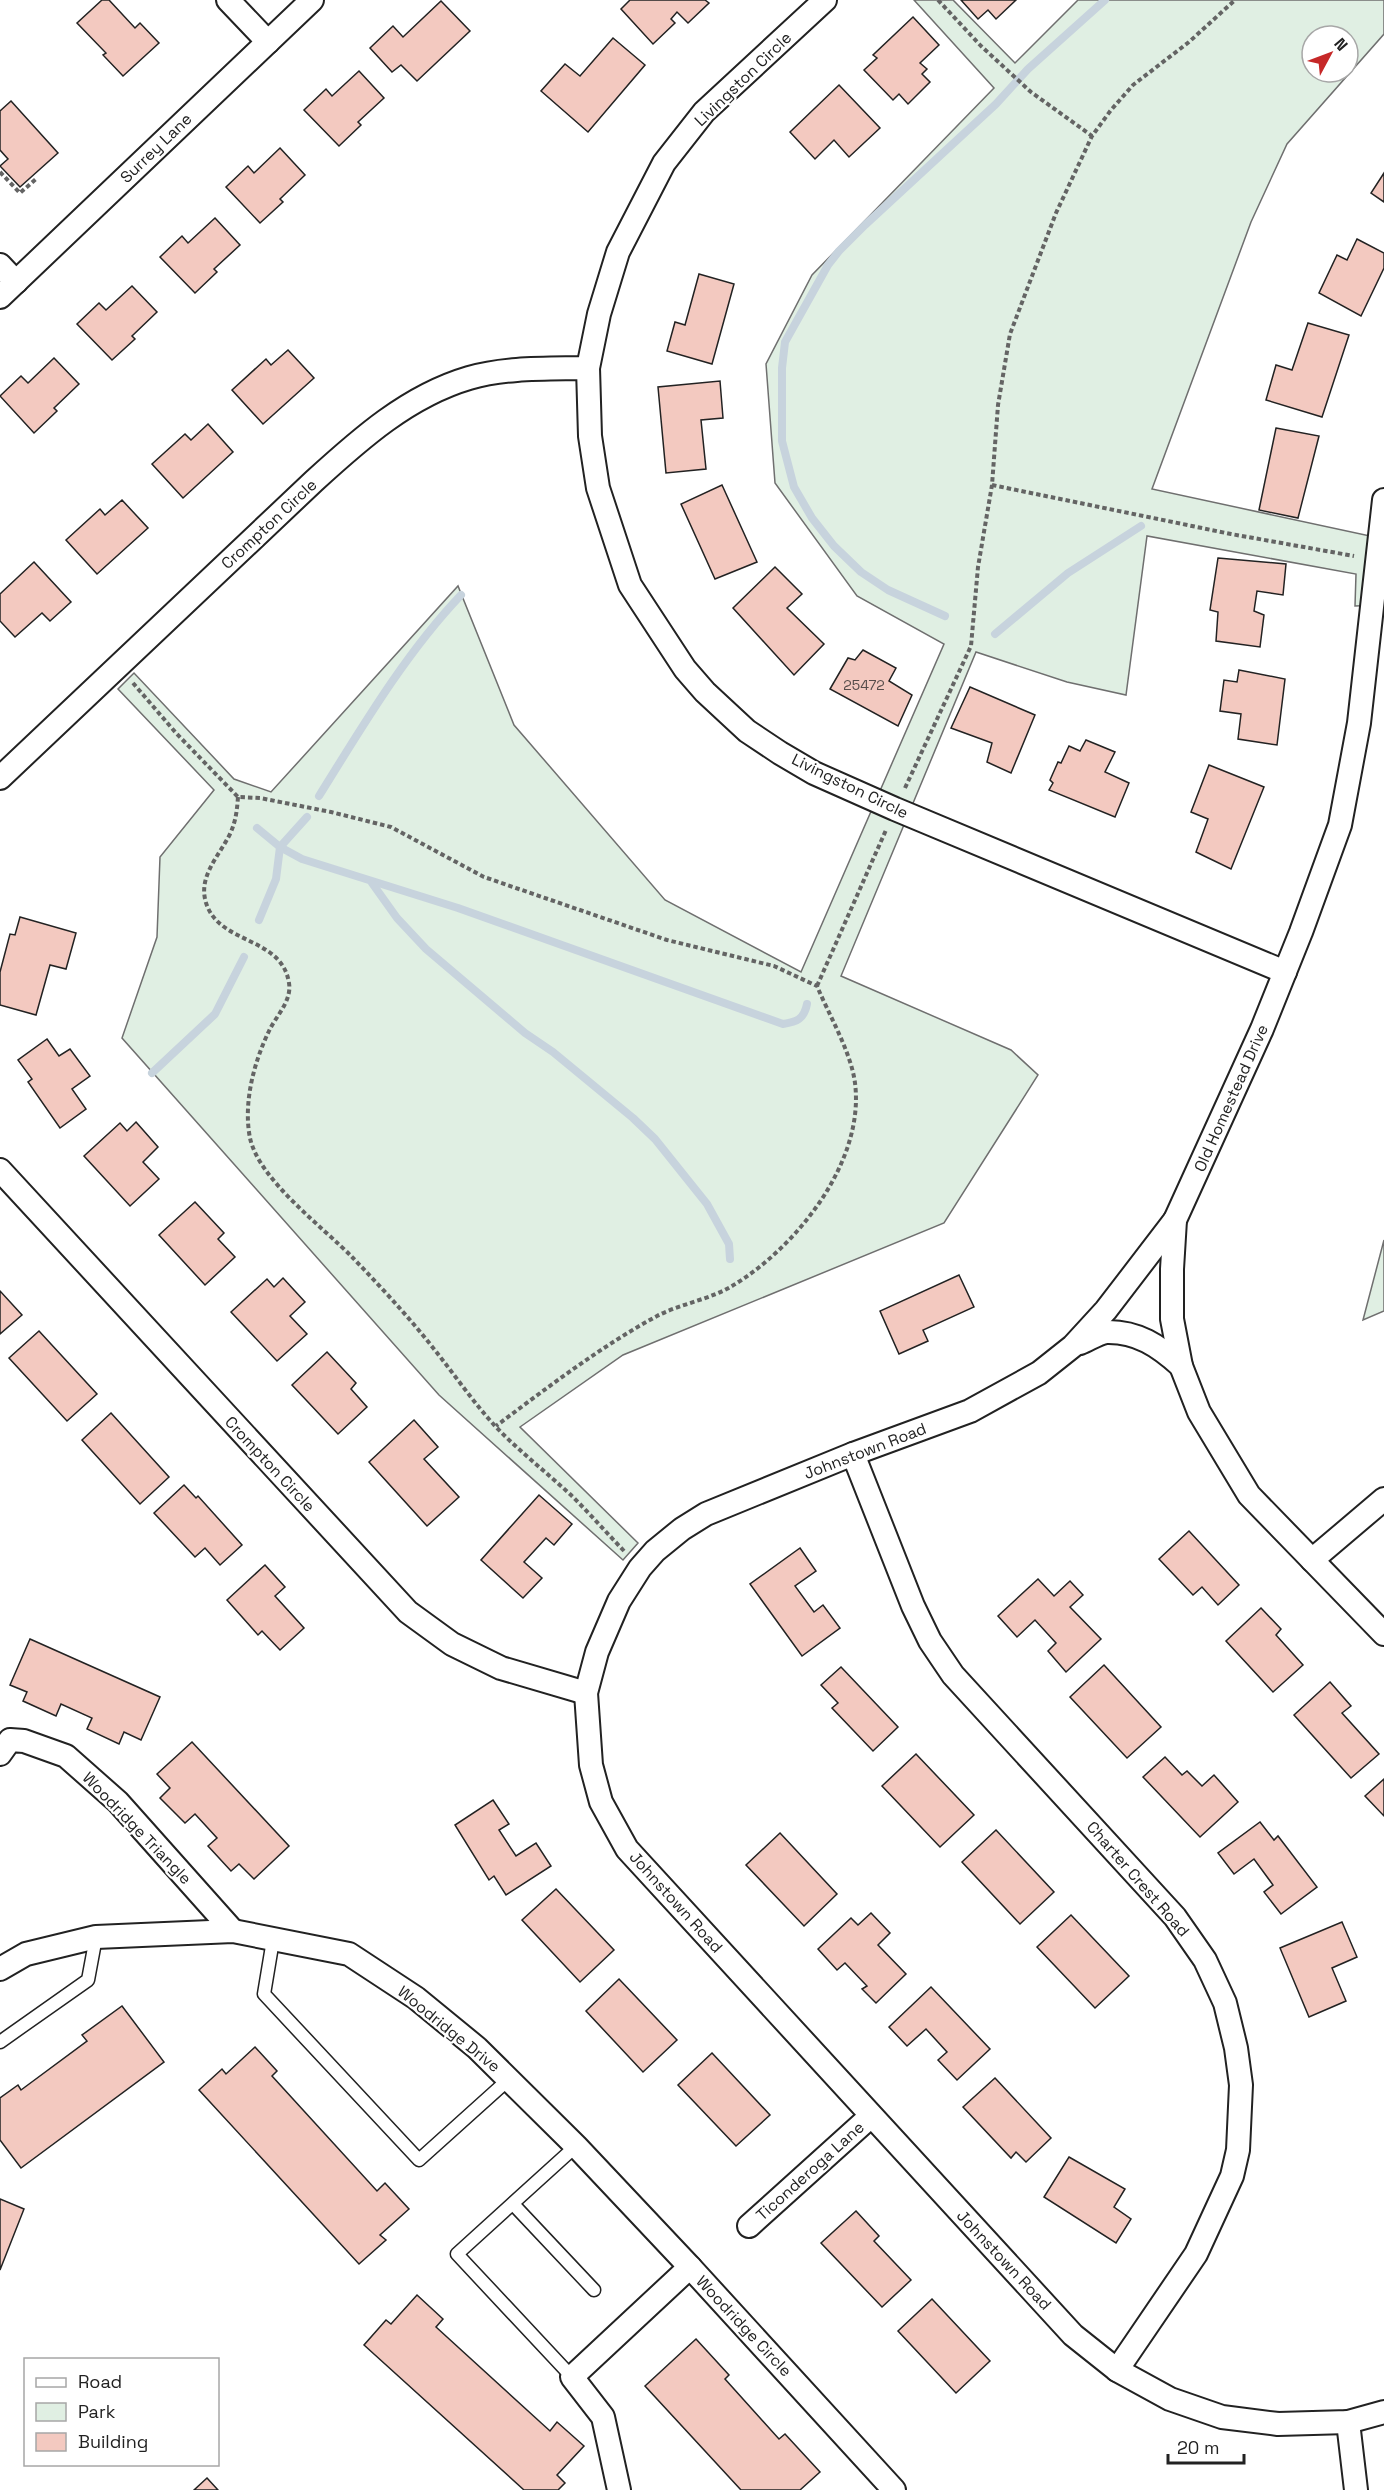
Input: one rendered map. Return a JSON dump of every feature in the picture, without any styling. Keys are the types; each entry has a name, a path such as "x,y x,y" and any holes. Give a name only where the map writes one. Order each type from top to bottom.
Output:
{"street":[{"path":"228,0 268,42"},
{"name":"Surrey Lane","path":"8,289 312,0"},
{"name":"Livingston Circle","path":"825,0 704,112 664,163 618,252 599,314 588,368 590,436 598,488 630,585 685,669 724,711 747,731 780,753 814,772 895,809 1285,972"},
{"path":"0,265 8,289"},
{"name":"Crompton Circle","path":"0,778 357,442 397,412 437,391 470,378 515,371 588,368"},
{"name":"Old Homestead Drive","path":"1384,500 1374,573 1359,723 1340,825 1262,1029 1175,1220 1172,1269 1173,1318 1181,1366 1199,1412 1249,1495 1384,1635"},
{"name":"Crompton Circle","path":"0,1170 408,1612 452,1644 501,1668 586,1693"},
{"name":"Johnstown Road","path":"1175,1220 1106,1310 1073,1346 1039,1373 970,1412 853,1454 706,1514 682,1529 655,1551 640,1568 619,1601 597,1652 586,1693 594,1774 601,1802 627,1849 1073,2335 1117,2370 1170,2399 1222,2417 1278,2424 1348,2422 1384,2412"},
{"path":"1073,1346 1104,1332 1131,1335 1158,1345 1181,1366"},
{"name":"Charter Crest Road","path":"853,1454 913,1606 930,1641 953,1675 1175,1917 1205,1960 1225,2003 1236,2048 1241,2085 1240,2132 1232,2176 1196,2254 1117,2370"},
{"path":"1312,1560 1384,1499"},
{"name":"Woodridge Triangle","path":"0,1754 10,1740 24,1742 66,1756 118,1802 233,1931"},
{"name":"Woodridge Drive","path":"0,1969 26,1954 96,1937 233,1931 349,1954 416,1998 477,2048 576,2146 690,2267"},
{"name":"Ticonderoga Lane","path":"749,2226 871,2116"},
{"name":"Woodridge Circle","path":"572,2377 690,2267 894,2490"},
{"path":"572,2377 603,2417 619,2490"},
{"path":"1348,2422 1356,2490"}],"lane":[{"path":"0,2042 88,1980 96,1937"},
{"path":"273,1940 264,1994 419,2160 509,2079"},
{"path":"572,2377 457,2254 576,2146"},
{"path":"513,2204 594,2290"}],"path":[{"path":"938,0 981,46 1031,92 1092,136"},
{"path":"817,986 895,809 971,646 978,567 992,485 998,405 1010,334 1056,213 1092,136 1133,85 1196,36 1235,0"},
{"path":"0,172 20,193 37,178"},
{"path":"992,485 1090,503 1231,534 1355,556 1374,573"},
{"path":"118,667 176,733 238,796 331,812 391,827 484,877 668,940 774,966 817,986 847,1056 855,1081 856,1106 852,1132 844,1157 813,1211 791,1239 765,1264 747,1277 729,1288 690,1301 657,1316 553,1384 496,1426"},
{"path":"238,796 237,816 204,881 203,896 211,915 217,922 270,951 279,960 287,973 290,986 288,999 270,1030 254,1071 248,1116 250,1138 255,1152 274,1181 352,1258 428,1342 496,1426 572,1497 640,1568"}],"green space":[{"path":"914,0 953,0 1015,63 1078,0 1384,0 1384,34 1360,61 1360,24 1300,24 1300,84 1340,84 1287,144 1251,222 1152,489 1384,539 1384,605 1355,606 1356,574 1147,536 1126,695 1067,682 976,652 841,976 1011,1050 1038,1075 944,1223 623,1355 520,1427 638,1543 623,1560 439,1395 122,1038 157,937 160,857 214,790 118,689 134,673 234,779 271,792 458,586 514,725 665,900 801,972 944,644 857,596 775,483 766,364 812,275 994,88"},
{"path":"1384,1240 1384,1311 1363,1320"}],"building":[{"path":"102,0 109,0 135,28 140,23 159,43 123,76 103,55 106,53 77,23"},
{"path":"630,0 705,0 709,3 688,23 677,12 671,19 675,23 653,44 621,9"},
{"path":"961,0 1016,0 996,19 988,10 978,19"},
{"path":"441,1 470,31 417,81 401,65 392,72 370,48 393,26 403,37"},
{"path":"913,17 939,45 920,63 927,69 922,74 930,82 908,104 899,94 893,100 864,70 877,58 873,55"},
{"path":"613,38 645,65 588,132 541,91 565,64 580,76"},
{"path":"359,71 384,98 358,122 361,125 339,146 304,110 326,89 332,96"},
{"path":"839,85 880,128 849,157 834,140 815,159 790,132"},
{"path":"11,101 58,153 20,187 0,166 8,159 0,150 0,111"},
{"path":"280,148 305,175 280,199 283,202 260,223 226,187 248,166 254,173"},
{"path":"1384,173 1384,202 1371,193"},
{"path":"215,218 240,245 214,269 217,272 195,293 160,257 182,236 188,243"},
{"path":"1357,239 1384,253 1384,268 1361,316 1319,293 1337,255 1347,260"},
{"path":"699,274 734,284 712,364 667,351 675,322 685,325"},
{"path":"132,286 157,312 132,336 135,339 112,360 77,324 99,303 106,310"},
{"path":"1308,323 1349,335 1322,417 1266,400 1276,365 1292,370"},
{"path":"288,350 314,378 263,424 232,390 266,359 271,365"},
{"path":"54,358 79,384 54,408 57,411 34,433 0,396 21,376 28,383"},
{"path":"720,381 723,418 701,420 706,469 666,473 658,387"},
{"path":"208,424 233,452 183,498 152,464 185,434 191,440"},
{"path":"1276,428 1319,436 1298,518 1259,510"},
{"path":"722,485 757,562 715,579 681,504"},
{"path":"122,500 148,528 97,574 66,540 100,509 105,515"},
{"path":"1218,558 1286,564 1283,595 1257,591 1254,611 1264,615 1260,647 1216,641 1218,612 1210,610"},
{"path":"34,562 71,602 50,621 42,613 15,637 0,621 0,594"},
{"path":"775,567 802,594 787,608 824,644 794,675 733,608"},
{"path":"863,650 896,668 889,681 912,695 898,726 830,689 848,658 855,660"},
{"path":"1239,670 1285,679 1277,745 1238,739 1241,714 1220,711 1224,680 1237,682"},
{"path":"970,687 1035,715 1011,773 987,762 992,743 951,728"},
{"path":"1086,740 1115,752 1105,772 1129,783 1115,817 1049,790 1053,783 1050,780 1058,762 1061,763 1069,746 1080,751"},
{"path":"1209,765 1264,787 1231,869 1196,852 1208,819 1191,812"},
{"path":"20,917 76,933 66,969 50,965 36,1015 0,1005 0,972 10,934 15,935"},
{"path":"47,1039 59,1056 70,1049 90,1076 72,1089 86,1109 60,1128 28,1082 32,1079 18,1060"},
{"path":"136,1122 158,1147 143,1162 159,1179 130,1206 84,1156 120,1123 127,1131"},
{"path":"195,1202 224,1233 218,1239 235,1257 205,1285 159,1235"},
{"path":"959,1275 974,1307 923,1330 928,1341 899,1354 880,1311"},
{"path":"283,1278 305,1302 290,1316 307,1334 277,1361 231,1312 267,1279 274,1287"},
{"path":"0,1291 22,1315 0,1334"},
{"path":"39,1331 97,1394 67,1421 9,1358"},
{"path":"327,1352 356,1383 351,1389 367,1407 338,1434 292,1385"},
{"path":"111,1413 169,1477 140,1504 82,1440"},
{"path":"414,1420 438,1447 424,1459 459,1497 427,1526 369,1462"},
{"path":"184,1485 196,1498 198,1496 242,1545 220,1565 205,1548 195,1557 154,1513"},
{"path":"539,1495 572,1524 554,1545 546,1538 524,1562 542,1578 523,1598 481,1560"},
{"path":"1189,1531 1239,1585 1218,1605 1202,1587 1193,1595 1159,1559"},
{"path":"800,1548 816,1571 795,1586 814,1612 823,1605 840,1628 802,1656 750,1584"},
{"path":"265,1565 285,1587 275,1596 304,1628 280,1650 262,1631 258,1635 227,1600"},
{"path":"1038,1579 1054,1596 1070,1581 1083,1595 1070,1607 1101,1639 1066,1672 1048,1651 1056,1643 1035,1620 1017,1637 998,1616"},
{"path":"1261,1608 1281,1629 1276,1635 1303,1665 1273,1692 1226,1641"},
{"path":"30,1639 160,1697 141,1740 124,1732 119,1744 87,1729 92,1718 61,1704 56,1716 23,1701 27,1692 10,1685"},
{"path":"1104,1665 1161,1727 1127,1758 1070,1697"},
{"path":"841,1667 898,1727 873,1751 832,1708 838,1703 821,1685"},
{"path":"1330,1682 1351,1706 1342,1713 1379,1754 1351,1778 1294,1715"},
{"path":"192,1742 289,1846 254,1879 239,1864 231,1871 208,1846 217,1838 195,1814 185,1823 160,1798 170,1788 157,1774"},
{"path":"916,1754 974,1815 940,1847 882,1786"},
{"path":"1165,1757 1182,1775 1187,1771 1202,1786 1214,1775 1238,1802 1200,1837 1143,1777"},
{"path":"1384,1779 1384,1816 1365,1796"},
{"path":"493,1800 509,1824 499,1830 516,1856 536,1843 551,1866 506,1895 494,1876 489,1880 455,1825"},
{"path":"1260,1822 1274,1840 1278,1836 1317,1887 1281,1914 1264,1892 1273,1885 1254,1859 1234,1874 1218,1853"},
{"path":"996,1830 1054,1892 1020,1924 962,1862"},
{"path":"780,1833 837,1894 804,1926 746,1865"},
{"path":"556,1889 614,1950 580,1982 522,1920"},
{"path":"871,1913 890,1933 878,1945 906,1974 876,2003 862,1989 867,1986 845,1963 837,1970 818,1949 851,1918 858,1925"},
{"path":"1071,1915 1129,1976 1095,2008 1037,1947"},
{"path":"1342,1922 1357,1957 1332,1968 1346,2001 1309,2017 1280,1948"},
{"path":"619,1979 677,2040 643,2072 586,2011"},
{"path":"931,1987 990,2049 957,2080 938,2060 947,2052 926,2029 907,2046 889,2027"},
{"path":"122,2006 164,2062 21,2168 0,2140 0,2098 18,2085 21,2090 87,2041 82,2035"},
{"path":"255,2047 277,2071 272,2076 377,2191 385,2183 409,2209 380,2235 386,2240 359,2264 199,2090 222,2069 226,2074"},
{"path":"712,2053 770,2115 736,2146 678,2085"},
{"path":"995,2078 1051,2138 1026,2162 1016,2152 1011,2158 963,2107"},
{"path":"1069,2157 1125,2189 1114,2207 1131,2219 1116,2243 1044,2197"},
{"path":"0,2199 24,2209 0,2270"},
{"path":"856,2211 879,2236 874,2241 911,2280 882,2307 821,2243"},
{"path":"417,2295 443,2319 436,2327 550,2431 557,2422 584,2446 557,2475 565,2483 558,2490 524,2490 364,2345 386,2320 391,2324"},
{"path":"932,2299 990,2361 956,2393 898,2331"},
{"path":"696,2339 729,2375 725,2379 779,2439 785,2434 820,2472 800,2490 741,2490 645,2386"},
{"path":"207,2478 218,2490 194,2490"}],"waterway":[{"path":"945,616 888,590 861,572 834,546 812,518 794,487 782,441 782,368 785,342 828,265 839,251 996,104 1028,69 1105,0"},
{"path":"995,634 1068,573 1141,526"},
{"path":"319,796 403,666 461,595"},
{"path":"259,920 276,879 280,847 307,817"},
{"path":"257,828 280,847 302,859 458,908 783,1024 799,1019 807,1004"},
{"path":"372,883 397,918 426,949 525,1033 553,1052 633,1118 655,1139 707,1204 729,1244 730,1259"},
{"path":"152,1073 215,1014 244,957"}]}
